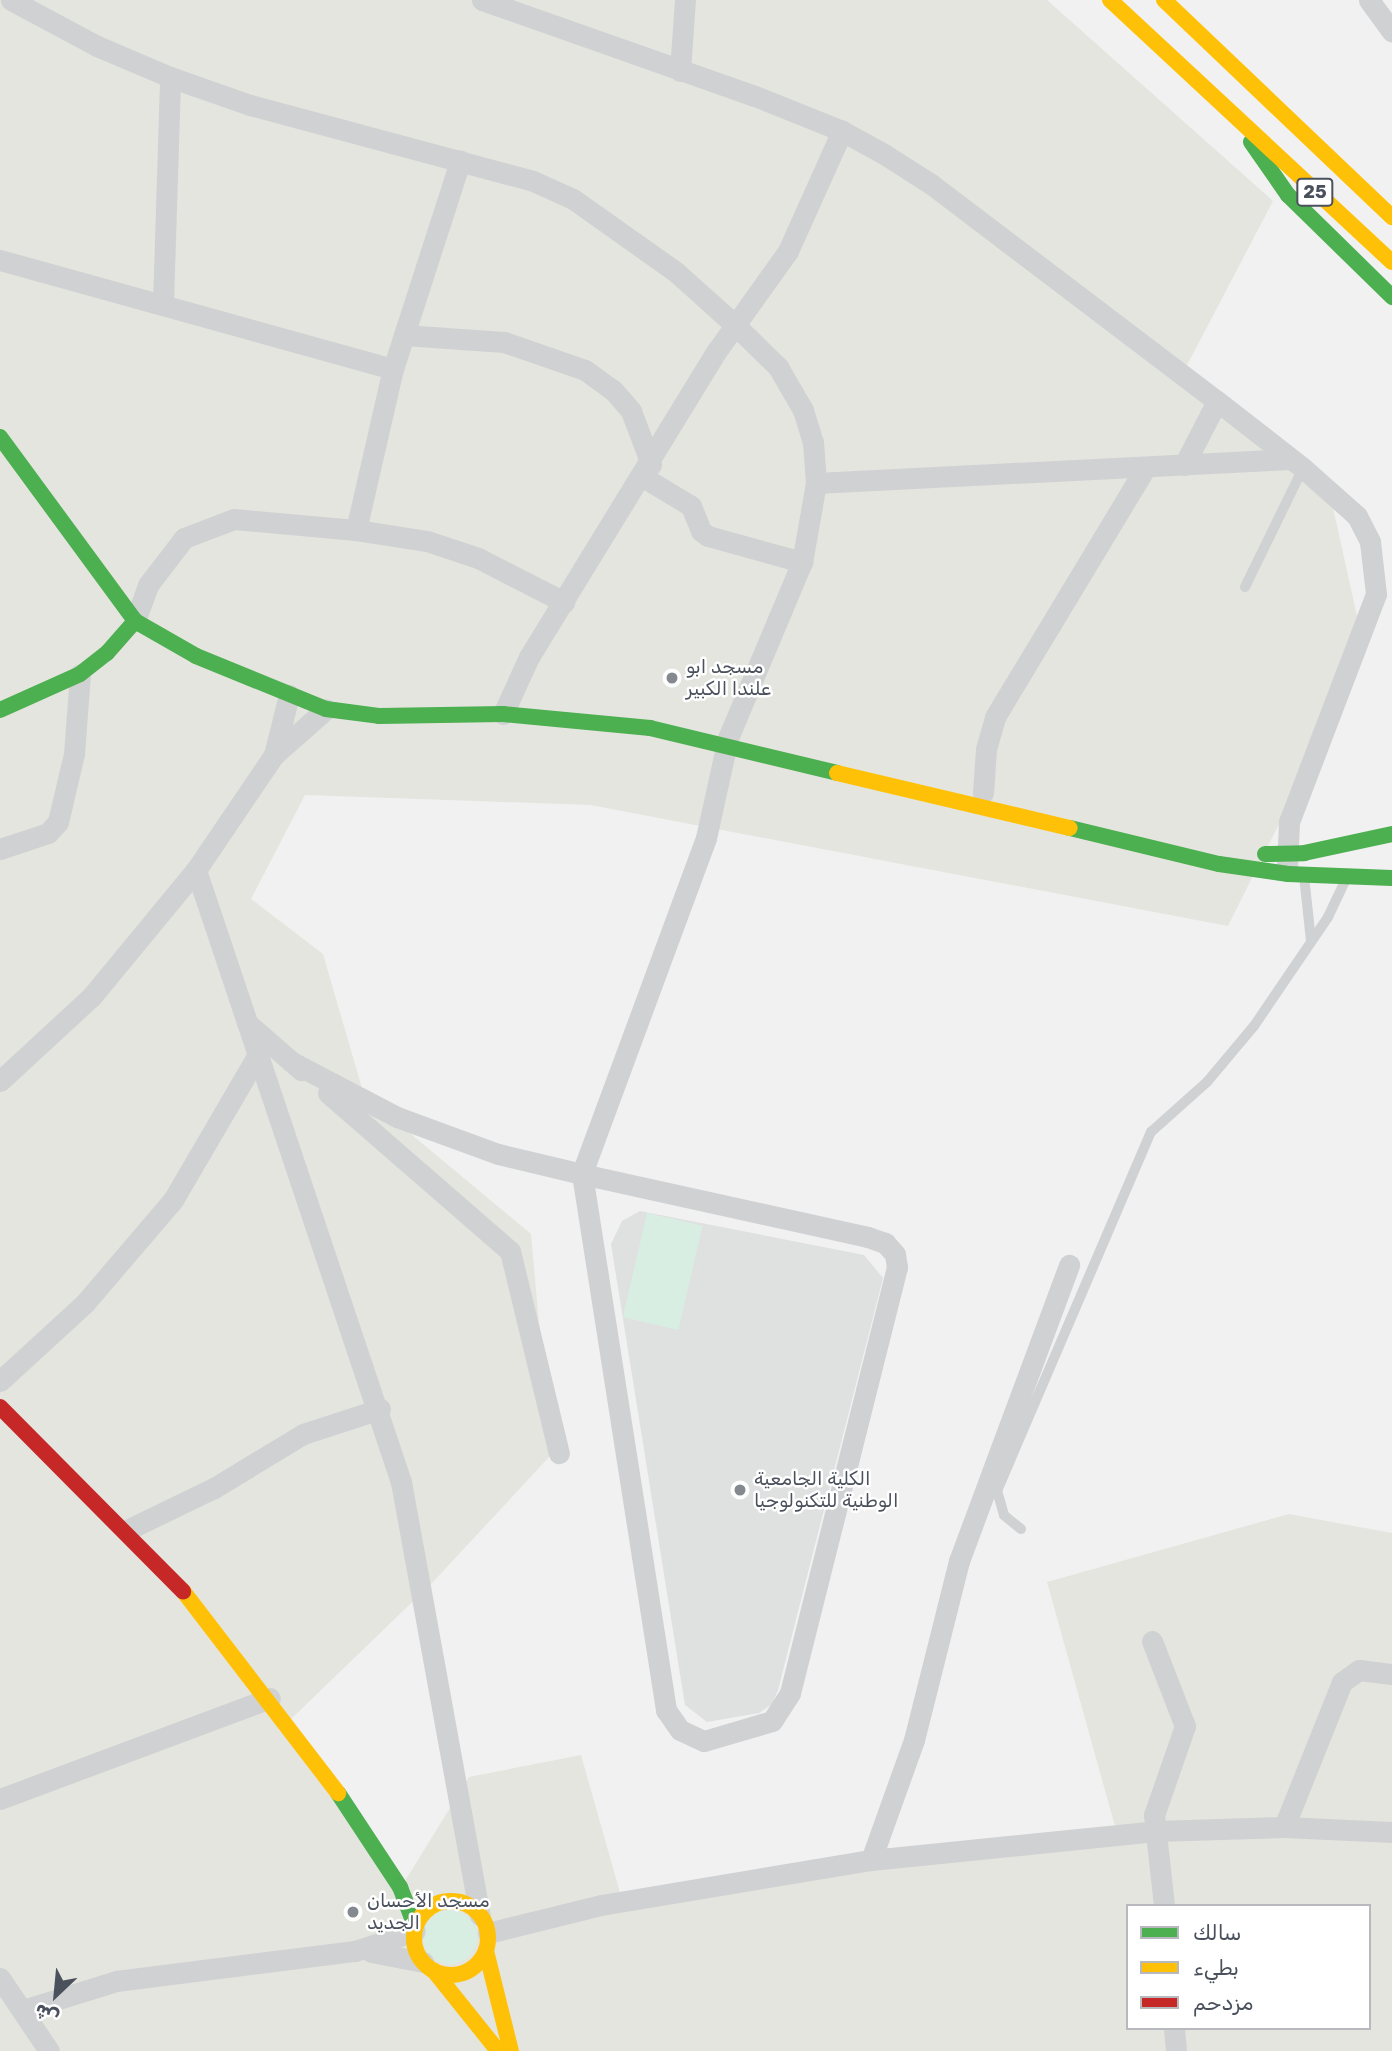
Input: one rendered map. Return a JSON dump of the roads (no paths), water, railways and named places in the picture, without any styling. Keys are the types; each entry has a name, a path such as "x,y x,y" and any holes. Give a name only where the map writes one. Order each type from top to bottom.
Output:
{"main road":[{"name":"25","path":"1110,0 1392,262"},
{"name":"25","path":"1164,0 1392,217"},
{"path":"1259,93 1307,120 1392,195"},
{"path":"1238,121 1274,180 1392,297"},
{"path":"0,438 135,621 178,648 326,709 379,716 503,714 572,719 687,736 983,793 1348,876 1392,878"},
{"path":"0,710 80,674 107,653 135,621"},
{"path":"726,743 1219,864 1295,864 1392,834"},
{"path":"0,1408 128,1530 189,1597 270,1698 378,1849 415,1928 415,1949 472,2013 498,2051"},
{"path":"378,1849 414,1880"},
{"path":"431,1891 448,1901 471,1907 485,1933 511,2051"},
{"path":"415,1928 428,1909 448,1901"},
{"path":"429,1967 464,1973 485,1933"}],"street":[{"path":"11,0 97,46 170,77 250,105 533,181 573,199 676,272 734,324 778,367 803,410 813,442 817,483 802,562 726,743 706,838 582,1174 666,1710 680,1730 704,1741 772,1721 790,1693 897,1267 895,1254 885,1243 868,1237 582,1174 446,1137 357,1099 292,1062"},
{"path":"482,0 842,131 931,184 1297,463 1357,516 1370,542 1376,594 1289,822 1295,864"},
{"path":"680,71 685,0"},
{"path":"1369,0 1392,32"},
{"path":"163,304 170,77"},
{"path":"503,714 517,677 647,471 734,324 788,251 816,197 842,131"},
{"path":"356,530 393,369 460,161"},
{"path":"0,260 393,369"},
{"path":"404,335 504,342 585,370 613,390 631,411 647,471 691,506 698,526 708,536 802,562"},
{"path":"1184,465 1217,401"},
{"path":"817,483 1184,465 1297,463"},
{"path":"983,793 986,749 995,717 1146,467"},
{"path":"135,621 163,561 184,538 208,525 234,519 356,530 427,541 478,558 564,602"},
{"path":"0,849 48,833 58,822 74,754 80,674"},
{"path":"274,755 289,695"},
{"path":"0,1081 92,996 196,870 274,755 326,709"},
{"path":"196,870 257,1056 380,1409 422,1579 485,1933 601,1905 871,1860 1156,1831 1284,1827 1392,1832"},
{"path":"247,1023 510,1251 559,1453"},
{"path":"0,1381 85,1303 173,1200 257,1056"},
{"path":"871,1860 914,1740 959,1561 1069,1265"},
{"path":"128,1530 214,1488 303,1434 380,1409"},
{"path":"1152,1641 1185,1726 1153,1815 1164,1904"},
{"path":"1284,1827 1342,1682 1359,1670 1392,1674"},
{"path":"0,1799 270,1698"},
{"path":"355,1951 415,1928"},
{"path":"23,2010 116,1981 355,1951 394,1954 429,1967"},
{"path":"0,1978 49,2051"},
{"path":"1174,2030 1175,2051"}],"lane":[{"path":"1245,587 1297,463"},
{"path":"1295,864 1311,940"},
{"path":"1021,1529 1004,1516 998,1491 1152,1132 1206,1082 1254,1026 1311,940 1348,876"}],"place":[{"name":"مسجد ابو علندا الكبير","path":"672,678"},
{"name":"الكلية الجامعية الوطنية للتكنولوجيا","path":"740,1490"},
{"name":"مسجد الأحسان الجديد","path":"353,1912"}]}
